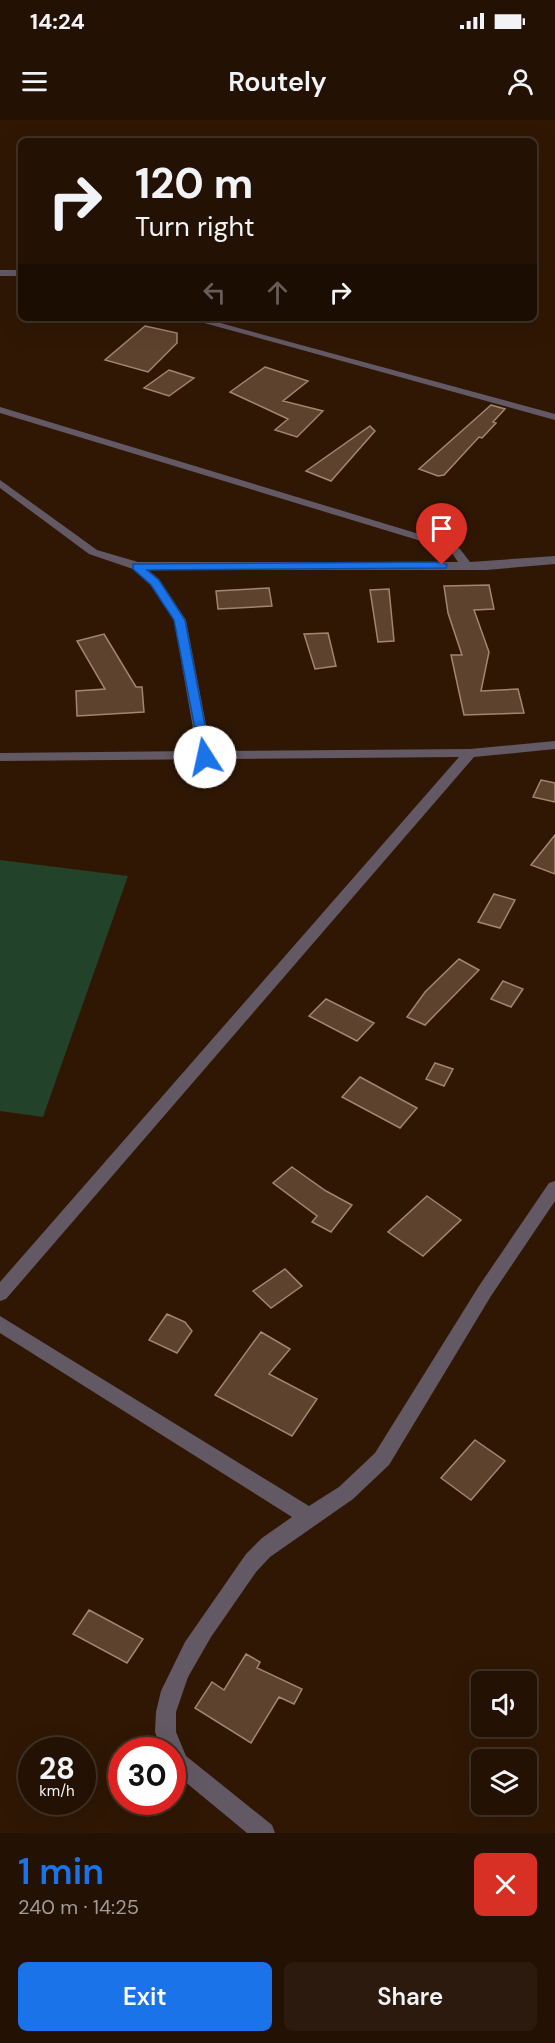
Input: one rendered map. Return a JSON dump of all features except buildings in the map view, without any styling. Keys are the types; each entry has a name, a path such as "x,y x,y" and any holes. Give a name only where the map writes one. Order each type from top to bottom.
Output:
{"street":[{"path":"0,273 18,273"},
{"path":"202,321 555,417"},
{"path":"0,410 448,546 456,551 466,565"},
{"path":"0,423 13,414"},
{"path":"0,483 93,552 137,566 509,566 555,560"},
{"path":"137,566 155,582 180,620 205,757"},
{"path":"0,757 470,753 555,745"},
{"path":"0,1294 470,753"},
{"path":"167,1737 164,1724 168,1701 189,1652 255,1558 282,1535 346,1493 382,1459 484,1291 555,1188"},
{"path":"0,1324 309,1517"},
{"path":"186,1769 264,1833"}],"green space":[{"path":"0,860 128,876 43,1117 0,1111"}],"route":[{"path":"205,757 180,620 155,582 137,566 442,565"}]}
